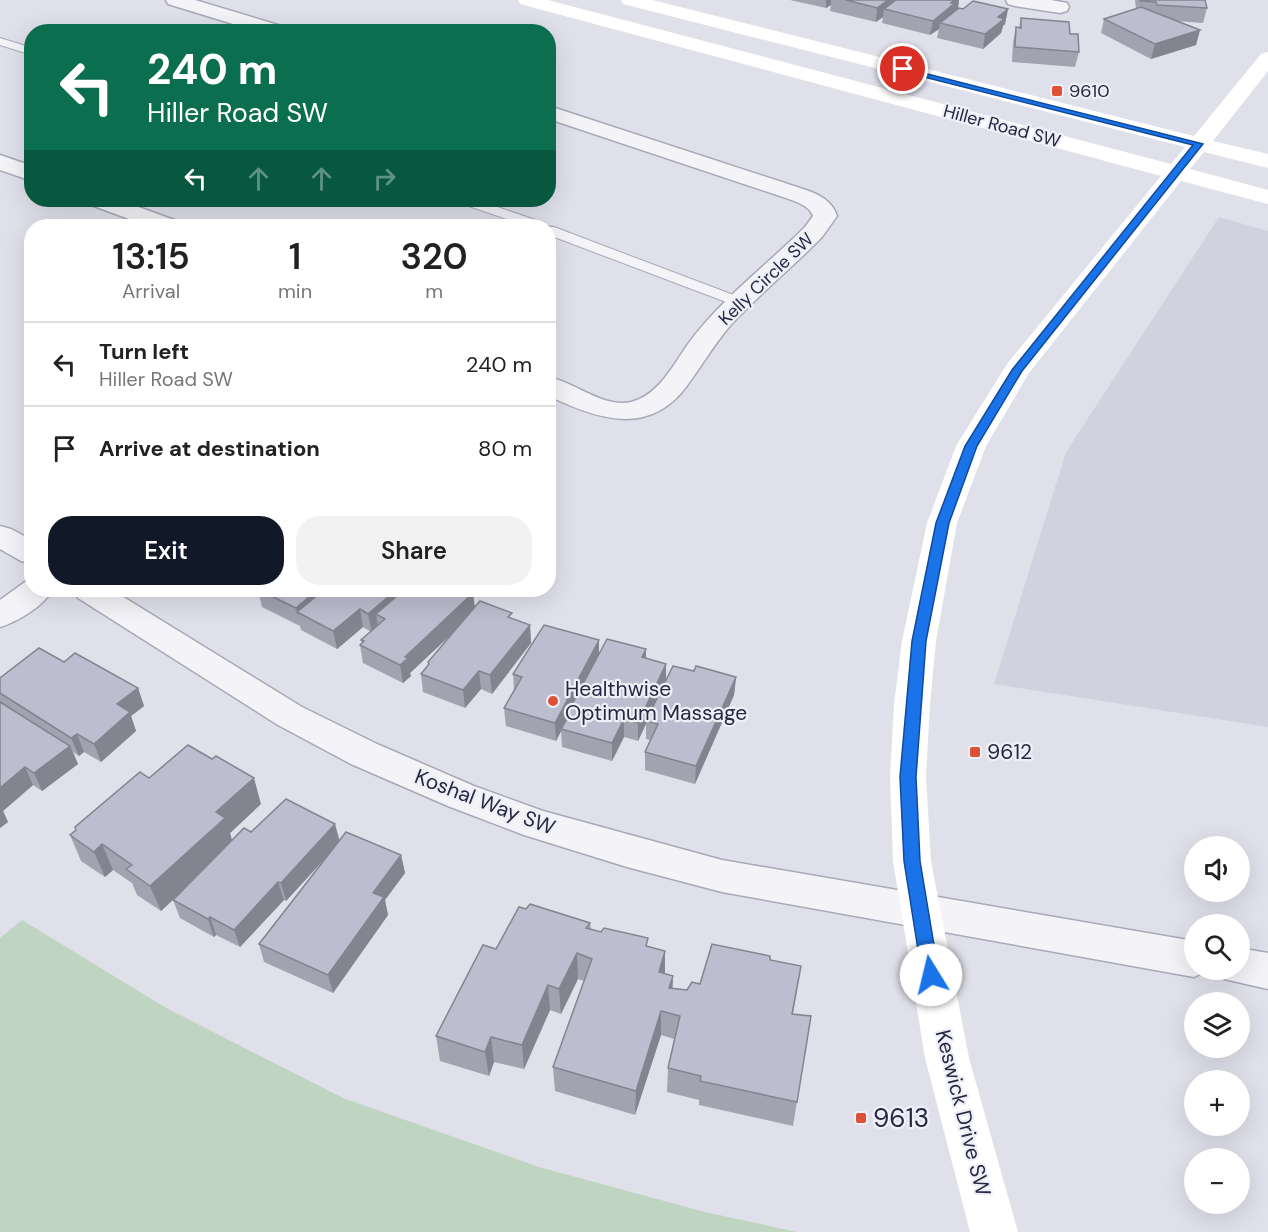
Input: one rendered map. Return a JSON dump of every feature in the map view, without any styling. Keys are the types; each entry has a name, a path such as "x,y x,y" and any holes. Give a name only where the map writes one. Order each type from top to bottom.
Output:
{"main road":[{"name":"Hiller Road SW","path":"527,0 1268,196"},
{"name":"Hiller Road SW","path":"630,0 1268,161"},
{"name":"Keswick Drive SW","path":"994,1232 947,1058 912,861 908,777 919,641 942,523 971,446 1017,370 1268,58"}],"street":[{"path":"175,0 254,24"},
{"path":"1015,0 1060,7"},
{"name":"Kelly Circle SW","path":"556,114 789,191 821,208 825,214 824,223 738,302 705,340 676,383 665,395 635,410 612,409 585,402 556,389"},
{"path":"0,162 24,171"},
{"path":"118,207 150,219"},
{"path":"0,536 24,550"},
{"path":"0,616 26,597"},
{"name":"Koshal Way SW","path":"100,597 290,716 364,754 461,796 537,824 722,876 1184,957"},
{"path":"1250,968 1268,971"}],"lane":[{"path":"0,41 24,49"},
{"path":"485,207 519,219"},
{"path":"556,233 738,302"}],"shaded area":[{"path":"1219,217 1268,231 1268,727 994,684 1066,452"}],"green space":[{"path":"22,920 168,1009 343,1098 539,1167 705,1212 797,1232 0,1232 0,938"}],"building":[{"path":"846,0 888,0 877,8"},
{"path":"896,0 954,0 951,3 955,3 933,21 884,9"},
{"path":"1140,0 1205,0 1207,8 1157,5 1156,2"},
{"path":"973,1 1008,9 998,17 1004,19 985,34 940,23 959,8 963,9"},
{"path":"1141,7 1200,30 1155,44 1104,19"},
{"path":"1021,18 1069,22 1070,34 1078,34 1079,52 1015,47 1016,27 1021,28"},
{"path":"273,597 309,597 296,608"},
{"path":"315,597 388,597 368,614 360,609 333,631 297,612"},
{"path":"396,597 469,597 405,657 408,658 400,665 360,645 364,641 361,640 385,619 376,614"},
{"path":"480,601 512,613 508,617 530,625 490,675 479,671 463,690 421,674 429,664 428,662"},
{"path":"544,625 599,640 555,723 504,708 522,677 513,674"},
{"path":"607,639 646,649 642,657 666,664 638,723 624,719 612,743 561,729"},
{"path":"39,648 64,662 75,653 138,688 117,704 130,712 94,744 77,734 71,738 0,693 0,678"},
{"path":"673,666 694,671 696,666 736,677 696,766 645,752 658,724 646,721"},
{"path":"0,702 70,746 34,773 25,767 0,788"},
{"path":"188,745 212,759 216,756 254,778 216,812 225,818 150,886 126,869 132,865 102,844 94,852 70,835 76,830 75,827 140,772 149,778"},
{"path":"286,799 335,824 234,930 173,900 244,828 251,832"},
{"path":"346,832 401,855 373,893 384,897 328,975 259,944"},
{"path":"530,904 590,923 586,928 601,932 604,928 648,938 646,946 665,951 659,972 673,976 669,988 687,990 692,982 700,984 712,944 770,956 770,960 801,966 792,1014 811,1016 797,1102 700,1081 701,1076 668,1068 680,1016 661,1011 636,1091 553,1067 592,959 577,953 559,989 548,985 522,1045 491,1037 485,1052 436,1036 483,945 496,949 519,907 526,909"}],"place":[{"name":"9610","path":"1057,91"},
{"name":"Healthwise Optimum Massage","path":"553,701"},
{"name":"9612","path":"975,752"},
{"name":"9613","path":"861,1118"}],"route":[{"path":"903,69 1199,144 1017,370 971,446 942,523 919,641 912,704 908,777 912,861 931,975"}]}
